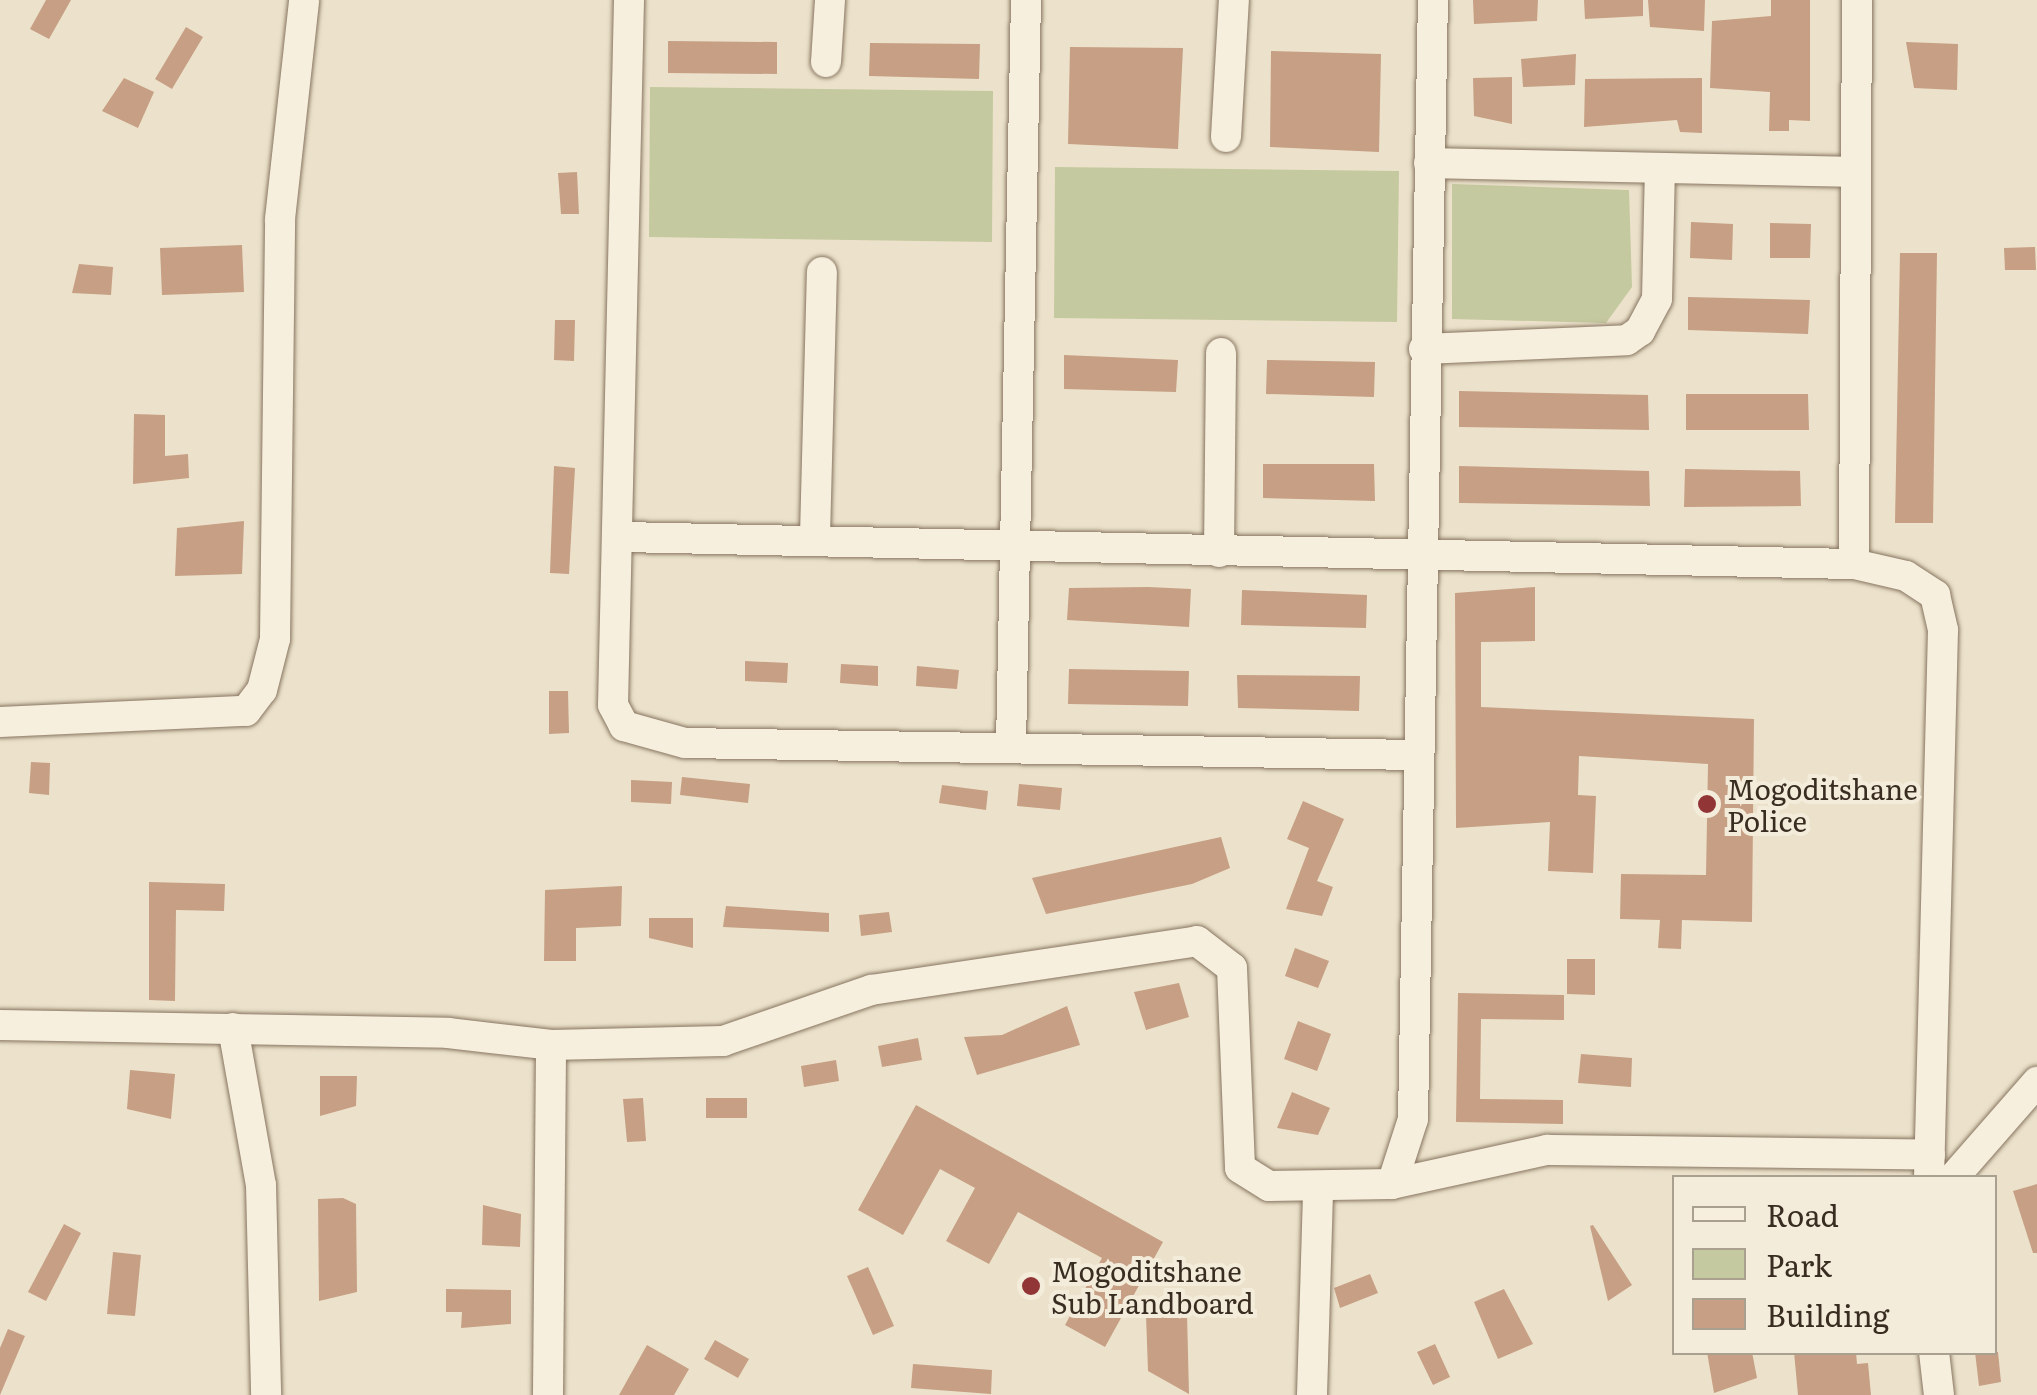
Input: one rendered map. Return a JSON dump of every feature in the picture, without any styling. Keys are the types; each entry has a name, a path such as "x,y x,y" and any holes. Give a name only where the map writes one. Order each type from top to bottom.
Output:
{"street":[{"path":"0,722 246,711 262,690 274,640 280,219 304,0"},
{"path":"628,0 623,537 613,705 644,738 1416,755"},
{"path":"826,62 830,0"},
{"path":"1011,746 1019,547 1026,0"},
{"path":"1226,137 1234,0"},
{"path":"1392,1184 1412,1119 1433,0"},
{"path":"1854,564 1857,0"},
{"path":"1429,164 1856,172"},
{"path":"1424,349 1627,340 1640,330 1657,298 1660,168"},
{"path":"815,536 822,272"},
{"path":"1219,552 1220,352"},
{"path":"0,1025 234,1028 551,1045 723,1042 871,990 1197,941 1232,968 1240,1168 1269,1186 1392,1184 1546,1150 1930,1166 1944,630 1935,595 1906,576 1854,564 1019,547 815,536 623,537"},
{"path":"234,1028 261,1185 266,1395"},
{"path":"548,1395 551,1045"},
{"path":"1956,1175 2037,1082"},
{"path":"1312,1395 1318,1187"},
{"path":"1934,1355 1939,1395"}],"green space":[{"path":"650,87 993,91 992,242 649,237"},
{"path":"1055,167 1399,171 1397,322 1054,318"},
{"path":"1452,184 1629,190 1632,287 1606,323 1452,319"}],"building":[{"path":"46,0 71,0 49,39 30,29"},
{"path":"1473,0 1538,0 1537,21 1474,24"},
{"path":"1584,0 1643,0 1643,16 1585,19"},
{"path":"1648,0 1705,0 1704,31 1650,27"},
{"path":"1771,0 1810,0 1810,121 1789,120 1789,131 1769,131 1770,92 1710,88 1712,21 1771,16"},
{"path":"186,27 203,37 172,89 155,79"},
{"path":"668,41 777,42 777,74 668,73"},
{"path":"1906,42 1958,44 1957,90 1914,88"},
{"path":"870,43 980,44 979,79 869,76"},
{"path":"1070,47 1183,48 1178,149 1068,144"},
{"path":"1271,51 1381,54 1379,152 1270,147"},
{"path":"1576,54 1575,85 1523,87 1521,59"},
{"path":"1512,77 1512,124 1474,116 1473,78"},
{"path":"124,78 154,92 138,128 102,111"},
{"path":"1702,78 1702,133 1680,132 1677,120 1584,127 1585,79"},
{"path":"577,172 579,214 561,214 558,173"},
{"path":"1691,222 1733,224 1732,260 1690,258"},
{"path":"1770,223 1811,224 1810,258 1770,258"},
{"path":"242,245 244,292 162,295 160,248"},
{"path":"2035,247 2036,270 2005,270 2004,248"},
{"path":"1900,253 1937,253 1933,523 1895,523"},
{"path":"79,264 113,267 111,295 72,293"},
{"path":"1688,297 1810,300 1808,334 1688,330"},
{"path":"555,320 575,320 574,361 554,360"},
{"path":"1064,355 1178,360 1176,392 1064,389"},
{"path":"1267,360 1375,362 1374,397 1266,394"},
{"path":"1459,391 1648,395 1649,430 1459,427"},
{"path":"1686,394 1808,394 1809,430 1686,430"},
{"path":"134,414 165,415 165,456 188,454 189,478 133,484"},
{"path":"1263,464 1374,464 1375,501 1263,498"},
{"path":"554,466 575,468 569,574 550,573"},
{"path":"1459,466 1649,471 1650,506 1459,503"},
{"path":"1685,469 1800,471 1801,506 1684,507"},
{"path":"244,521 242,574 175,576 177,528"},
{"path":"1535,587 1535,641 1481,642 1481,707 1754,719 1752,922 1682,920 1681,949 1658,948 1660,920 1620,919 1621,874 1706,875 1708,764 1579,756 1578,795 1596,796 1593,873 1548,871 1550,822 1456,828 1455,593"},
{"path":"1069,588 1191,589 1189,627 1067,620"},
{"path":"1242,590 1367,595 1366,628 1241,625"},
{"path":"745,661 788,663 787,683 745,681"},
{"path":"841,664 878,666 878,686 840,683"},
{"path":"917,666 959,670 957,689 916,686"},
{"path":"1069,669 1189,671 1188,706 1068,704"},
{"path":"1237,675 1360,676 1359,711 1238,708"},
{"path":"549,691 568,691 569,733 549,734"},
{"path":"31,762 50,763 49,795 29,793"},
{"path":"682,777 750,784 748,803 680,795"},
{"path":"631,780 672,782 671,804 631,802"},
{"path":"1019,784 1062,788 1060,810 1017,806"},
{"path":"942,785 988,791 986,810 939,803"},
{"path":"1303,801 1344,819 1317,881 1333,887 1322,916 1286,909 1309,848 1287,839"},
{"path":"1221,837 1230,868 1192,884 1046,914 1032,878"},
{"path":"149,882 225,884 224,911 176,910 175,1001 149,1000"},
{"path":"622,886 621,926 576,928 576,961 544,961 545,890"},
{"path":"726,906 829,913 829,932 723,927"},
{"path":"889,912 892,932 861,936 859,915"},
{"path":"649,918 693,918 693,948 649,938"},
{"path":"1295,948 1329,961 1318,988 1285,976"},
{"path":"1567,959 1595,959 1595,995 1567,994"},
{"path":"1179,983 1189,1017 1146,1030 1134,992"},
{"path":"1458,993 1564,995 1564,1020 1481,1019 1480,1099 1563,1100 1563,1124 1456,1122"},
{"path":"1067,1006 1080,1045 977,1075 964,1037 1002,1035"},
{"path":"1298,1021 1331,1034 1317,1071 1284,1059"},
{"path":"918,1038 922,1060 882,1067 878,1046"},
{"path":"1581,1054 1632,1058 1631,1087 1578,1083"},
{"path":"836,1060 839,1081 804,1087 801,1066"},
{"path":"130,1070 175,1074 171,1119 127,1109"},
{"path":"320,1076 357,1076 356,1106 320,1116"},
{"path":"1292,1092 1330,1108 1318,1135 1277,1128"},
{"path":"643,1098 646,1141 627,1142 623,1099"},
{"path":"706,1098 747,1098 747,1118 706,1118"},
{"path":"916,1105 1163,1242 1105,1347 1065,1325 1102,1258 1018,1212 989,1264 946,1241 975,1188 940,1169 903,1235 858,1210"},
{"path":"2037,1184 2037,1253 2033,1253 2013,1191"},
{"path":"343,1198 356,1204 357,1292 319,1301 318,1199"},
{"path":"483,1205 521,1214 520,1247 482,1245"},
{"path":"64,1224 81,1233 46,1301 28,1292"},
{"path":"1593,1225 1632,1285 1608,1301 1590,1226"},
{"path":"113,1252 141,1255 135,1316 107,1314"},
{"path":"868,1267 894,1326 873,1335 847,1276"},
{"path":"1370,1274 1378,1293 1340,1308 1334,1288"},
{"path":"446,1289 511,1290 511,1324 461,1328 462,1312 446,1312"},
{"path":"1504,1289 1533,1344 1498,1359 1474,1302"},
{"path":"1187,1314 1189,1394 1148,1371 1146,1315"},
{"path":"8,1329 25,1336 0,1395 0,1348"},
{"path":"715,1340 749,1359 738,1378 704,1359"},
{"path":"1435,1344 1450,1377 1433,1385 1417,1352"},
{"path":"647,1345 689,1369 674,1395 619,1395"},
{"path":"1998,1352 2001,1382 1979,1386 1975,1355"},
{"path":"1708,1355 1753,1355 1757,1378 1714,1393"},
{"path":"1794,1355 1856,1355 1857,1364 1868,1363 1871,1395 1798,1395"},
{"path":"913,1364 992,1370 991,1394 911,1388"}],"place":[{"name":"Mogoditshane Police","path":"1707,804"},
{"name":"Mogoditshane Sub Landboard","path":"1031,1286"}]}
